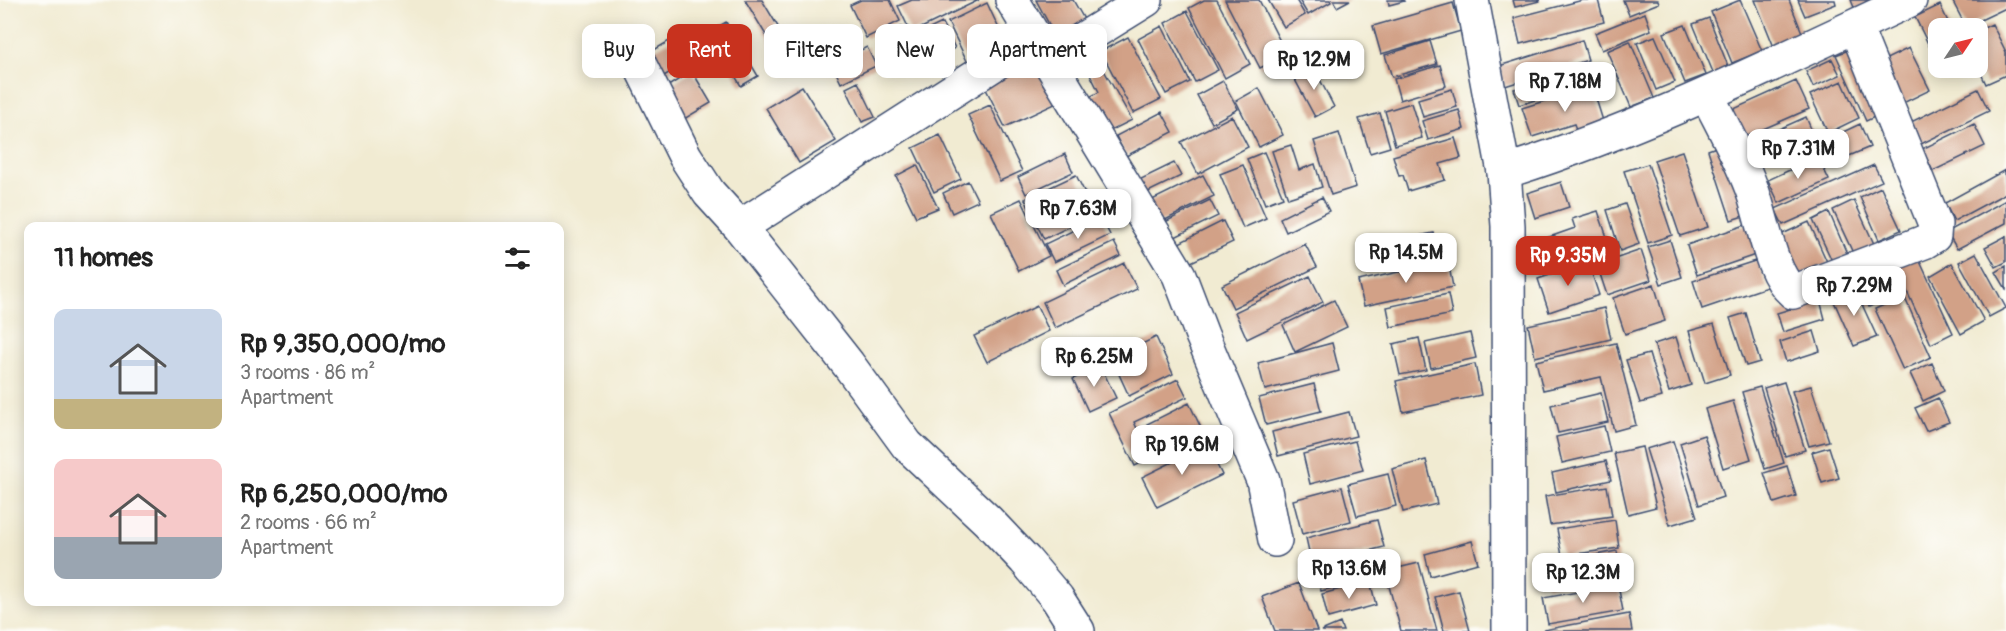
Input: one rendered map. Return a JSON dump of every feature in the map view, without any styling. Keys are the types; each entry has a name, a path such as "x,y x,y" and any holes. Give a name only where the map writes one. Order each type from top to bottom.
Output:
{"street":[{"path":"1012,0 1027,24"},
{"path":"1095,24 1146,0"},
{"path":"1472,0 1504,172 1508,238 1509,631"},
{"path":"1504,172 1559,155 1707,95 1910,0"},
{"path":"1707,95 1751,186 1775,266 1785,285 1793,292 1924,242 1934,236 1935,224 1855,26"},
{"path":"646,78 685,156 709,193 740,227 848,364 908,445 988,521 1025,560 1057,598 1078,631"},
{"path":"740,227 993,78"},
{"path":"1060,78 1179,274 1263,480 1275,540"}],"building":[{"path":"745,0 762,0 776,24 764,24 764,32"},
{"path":"861,0 890,0 900,21 894,24 875,24 875,34 866,38 863,24 859,24 850,5"},
{"path":"912,0 979,0 930,24 907,24 898,6"},
{"path":"1036,0 1073,0 1085,21 1080,24 1049,24"},
{"path":"1204,0 1217,0 1250,64 1225,78 1189,8"},
{"path":"1225,0 1259,0 1287,55 1260,68"},
{"path":"1268,0 1296,0 1305,15 1284,27"},
{"path":"1299,0 1330,0 1331,2 1308,15"},
{"path":"1333,0 1350,0 1337,7"},
{"path":"1388,0 1403,0 1404,1 1389,5"},
{"path":"1513,0 1540,0 1540,1 1515,7"},
{"path":"1583,0 1598,0 1604,22 1520,44 1514,18"},
{"path":"1623,0 1658,0 1659,3 1629,15"},
{"path":"1740,0 1762,51 1732,63 1711,12"},
{"path":"1755,0 1789,0 1805,40 1776,52"},
{"path":"1798,0 1835,0 1836,4 1805,16"},
{"path":"1851,0 1872,0 1855,10"},
{"path":"1952,0 2006,0 2006,8 1985,18 1961,18"},
{"path":"987,3 997,24 967,24 967,61 955,36 955,24 948,22"},
{"path":"1453,3 1461,31 1381,54 1373,26"},
{"path":"1940,5 1946,18 1928,18 1928,44 1915,17"},
{"path":"1187,11 1218,70 1195,82 1165,23"},
{"path":"1645,13 1651,30 1602,50 1595,33"},
{"path":"1709,18 1730,71 1715,77 1693,24"},
{"path":"1992,24 2006,52 2006,75 1986,84 1983,78 1988,78 1988,26"},
{"path":"1685,25 1706,75 1685,83 1664,33"},
{"path":"1162,26 1190,82 1166,94 1138,39"},
{"path":"1655,36 1675,82 1656,90 1637,43"},
{"path":"1128,37 1161,99 1133,113 1107,63 1107,48"},
{"path":"1582,40 1588,60 1505,86 1499,66"},
{"path":"1430,41 1437,64 1392,77 1385,55"},
{"path":"1630,41 1654,98 1631,107 1607,51"},
{"path":"667,42 667,74 656,81 654,78 655,49"},
{"path":"867,47 875,66 863,72 863,49"},
{"path":"1909,48 1930,90 1897,106 1876,64"},
{"path":"1851,49 1881,114 1866,121 1836,55"},
{"path":"1832,59 1840,75 1813,87 1806,71"},
{"path":"1591,64 1596,81 1519,105 1514,89"},
{"path":"1440,65 1446,86 1400,100 1394,79"},
{"path":"752,66 758,76 741,86 736,78 752,78"},
{"path":"1313,66 1334,107 1315,117 1293,76"},
{"path":"1107,76 1132,120 1100,136 1082,101 1099,92 1092,78 1107,78"},
{"path":"681,78 696,78 711,103 684,119 665,88"},
{"path":"839,78 851,78 841,83"},
{"path":"999,78 1042,78 1055,104 1005,127 984,85"},
{"path":"1223,81 1238,109 1212,123 1197,95"},
{"path":"1796,81 1809,109 1738,140 1725,113"},
{"path":"1842,81 1859,118 1828,133 1810,95"},
{"path":"858,82 875,117 862,122 846,88"},
{"path":"802,86 836,141 799,163 766,108"},
{"path":"1592,86 1604,124 1577,132 1574,124 1532,137 1522,108"},
{"path":"1259,88 1283,135 1259,147 1236,101"},
{"path":"1452,89 1457,107 1423,117 1418,99"},
{"path":"1978,89 1989,111 1921,144 1911,122"},
{"path":"1411,103 1422,138 1395,145 1385,111"},
{"path":"990,105 1022,171 1000,181 968,115"},
{"path":"1459,110 1464,129 1428,140 1422,121"},
{"path":"1162,112 1173,132 1126,156 1116,136"},
{"path":"1380,113 1390,147 1370,153 1359,119"},
{"path":"1232,116 1248,147 1198,174 1181,142"},
{"path":"1806,117 1814,136 1760,160 1752,141"},
{"path":"1860,124 1870,147 1835,162 1826,140"},
{"path":"1974,124 1985,146 1933,171 1922,149"},
{"path":"1339,133 1356,187 1331,195 1314,141"},
{"path":"940,135 961,179 934,192 913,148"},
{"path":"1455,138 1461,158 1440,164 1445,180 1408,191 1403,175 1399,176 1393,156"},
{"path":"1730,142 1753,213 1731,220 1708,150"},
{"path":"1291,145 1299,170 1315,164 1322,187 1288,198 1272,151"},
{"path":"1682,151 1708,227 1680,236 1654,160"},
{"path":"1264,152 1283,197 1265,204 1247,159"},
{"path":"1065,154 1073,172 1026,194 1018,177"},
{"path":"1818,157 1829,180 1779,203 1768,180"},
{"path":"1174,163 1181,176 1144,194 1137,181"},
{"path":"1648,164 1672,235 1648,243 1624,171"},
{"path":"917,165 938,208 916,217 896,176"},
{"path":"1243,165 1266,218 1243,228 1220,174"},
{"path":"1874,165 1882,181 1783,225 1775,209"},
{"path":"2005,170 2006,193 1954,221 1945,203"},
{"path":"1076,175 1085,193 1034,218 1025,199"},
{"path":"1203,175 1214,196 1159,223 1148,202"},
{"path":"968,181 978,201 952,213 943,193"},
{"path":"1561,182 1569,207 1535,218 1527,193"},
{"path":"1881,187 1901,230 1879,240 1860,197"},
{"path":"1086,197 1094,215 1044,239 1035,221"},
{"path":"1322,197 1329,211 1286,232 1280,218"},
{"path":"1021,199 1049,256 1019,271 991,213"},
{"path":"1210,200 1218,216 1173,238 1165,222"},
{"path":"1854,200 1875,246 1854,255 1833,210"},
{"path":"2006,200 2006,223 1957,249 1947,232"},
{"path":"1625,204 1639,244 1620,251 1607,210"},
{"path":"1598,211 1610,246 1546,267 1538,241 1575,228 1572,219"},
{"path":"1829,212 1848,256 1833,263 1813,220"},
{"path":"1101,217 1110,235 1054,262 1045,244"},
{"path":"1223,221 1233,242 1189,263 1179,243"},
{"path":"1809,222 1828,264 1796,277 1778,236"},
{"path":"1751,223 1761,253 1697,275 1687,245"},
{"path":"1434,233 1439,255 1393,265 1388,242"},
{"path":"2006,236 2006,262 1996,267 1985,247"},
{"path":"1670,240 1682,277 1661,284 1648,247"},
{"path":"1114,242 1121,256 1063,285 1056,270"},
{"path":"1305,244 1317,267 1233,308 1222,285"},
{"path":"1641,250 1651,280 1607,295 1597,265"},
{"path":"1976,253 2006,308 1989,317 1959,262"},
{"path":"1917,255 1953,333 1931,344 1895,265"},
{"path":"1758,260 1767,287 1702,309 1693,281"},
{"path":"1448,261 1453,287 1364,306 1358,281"},
{"path":"1588,262 1599,295 1549,312 1538,279"},
{"path":"1124,263 1137,289 1055,328 1043,302"},
{"path":"1952,263 1984,321 1961,334 1930,276"},
{"path":"2006,266 2006,289 1996,272"},
{"path":"1891,271 1900,292 1869,307 1858,285"},
{"path":"1310,276 1323,302 1247,339 1235,312"},
{"path":"1654,284 1665,321 1625,334 1613,298"},
{"path":"1854,287 1877,337 1854,346 1832,297"},
{"path":"1448,294 1452,314 1391,327 1387,307"},
{"path":"1904,296 1931,357 1903,370 1875,309"},
{"path":"1334,300 1347,327 1295,352 1283,325"},
{"path":"1820,300 1825,319 1783,332 1777,313"},
{"path":"1037,306 1049,331 987,362 974,336"},
{"path":"1604,308 1611,339 1535,357 1528,325"},
{"path":"1746,313 1760,362 1746,366 1730,318"},
{"path":"1714,324 1730,375 1705,383 1689,331"},
{"path":"1814,331 1820,351 1786,362 1780,342"},
{"path":"1470,333 1476,358 1431,368 1425,343"},
{"path":"1156,337 1173,374 1129,396 1112,359"},
{"path":"1676,337 1691,385 1669,392 1654,344"},
{"path":"1419,338 1426,370 1400,375 1393,344"},
{"path":"1332,343 1339,371 1265,390 1258,363"},
{"path":"1616,343 1636,425 1614,431 1601,377 1543,390 1536,361"},
{"path":"1649,354 1662,397 1640,403 1626,360"},
{"path":"1932,363 1944,391 1923,401 1910,373"},
{"path":"1475,364 1481,395 1403,412 1396,381"},
{"path":"1100,365 1116,398 1088,411 1073,379"},
{"path":"1178,379 1187,397 1134,422 1151,458 1135,466 1109,413"},
{"path":"1784,382 1805,450 1785,456 1764,388"},
{"path":"1314,384 1321,411 1266,425 1259,398"},
{"path":"1811,386 1829,441 1809,446 1792,391"},
{"path":"1760,387 1784,463 1765,469 1742,392"},
{"path":"1601,393 1608,422 1558,433 1551,405"},
{"path":"1938,398 1949,422 1926,431 1915,408"},
{"path":"1733,401 1751,459 1723,468 1705,409"},
{"path":"1189,403 1203,432 1161,453 1147,424"},
{"path":"1349,412 1356,436 1278,456 1272,432"},
{"path":"1604,426 1610,452 1562,463 1556,437"},
{"path":"1704,435 1723,497 1699,505 1680,443"},
{"path":"1355,441 1363,470 1310,484 1303,454"},
{"path":"1673,441 1697,517 1670,525 1646,449"},
{"path":"1207,445 1222,475 1157,507 1142,477"},
{"path":"1642,447 1656,507 1628,514 1614,453"},
{"path":"1829,447 1839,478 1822,483 1812,452"},
{"path":"1426,460 1437,504 1403,512 1392,469"},
{"path":"1606,461 1611,480 1556,492 1552,473"},
{"path":"1787,466 1796,496 1774,503 1764,473"},
{"path":"1388,474 1396,506 1357,516 1348,484"},
{"path":"1607,486 1612,516 1550,525 1545,496"},
{"path":"1342,487 1351,521 1302,534 1293,500"},
{"path":"1377,520 1384,547 1312,565 1306,538"},
{"path":"1615,520 1619,548 1562,556 1557,529"},
{"path":"1472,541 1478,563 1430,576 1425,554"},
{"path":"1617,551 1621,575 1547,587 1543,565"},
{"path":"1365,557 1370,578 1321,591 1316,569"},
{"path":"1419,563 1437,631 1401,631 1385,571"},
{"path":"1370,581 1376,605 1328,618 1322,594"},
{"path":"1299,583 1317,631 1275,631 1262,597"},
{"path":"1618,585 1623,611 1548,624 1543,598"},
{"path":"1459,591 1470,631 1444,631 1435,597"},
{"path":"1629,614 1632,631 1543,631 1543,630"},
{"path":"1340,623 1343,631 1321,631"}]}
